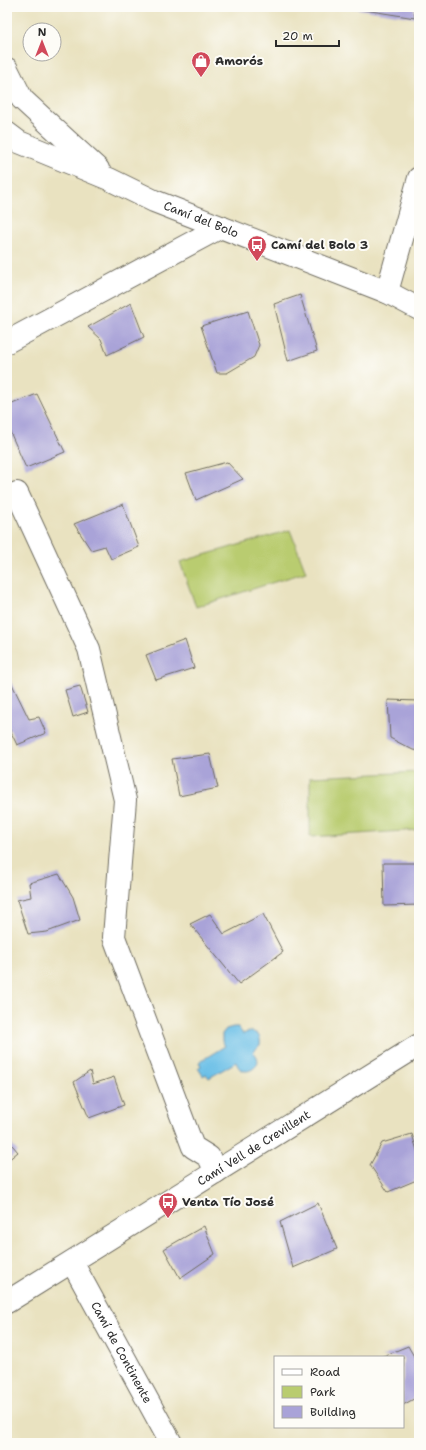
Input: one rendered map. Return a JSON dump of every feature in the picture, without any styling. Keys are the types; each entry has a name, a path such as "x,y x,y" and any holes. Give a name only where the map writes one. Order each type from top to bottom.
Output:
{"street":[{"path":"7,69 22,99 109,179"},
{"name":"Camí del Bolo","path":"7,133 19,142 109,179 154,201 387,292 419,309"},
{"path":"387,292 419,178"},
{"path":"7,342 221,227"},
{"path":"17,493 89,649 125,800 114,936 193,1147 209,1157 216,1172"},
{"name":"Camí Vell de Crevillent","path":"7,1302 419,1046"},
{"name":"Camí de Continente","path":"72,1262 171,1443"}],"green space":[{"path":"290,530 306,572 196,607 180,562"},
{"path":"418,772 419,830 310,837 310,777"}],"water":[{"path":"238,1027 243,1034 250,1032 256,1033 260,1038 260,1045 253,1052 258,1060 256,1066 251,1070 244,1071 240,1069 236,1062 209,1078 206,1074 203,1076 198,1068 201,1066 199,1062 225,1046 222,1041 222,1034 226,1029"}],"building":[{"path":"414,7 415,18 352,8"},
{"path":"300,295 317,351 288,361 274,304"},
{"path":"131,303 144,337 107,355 101,339 88,327"},
{"path":"248,311 259,345 254,357 227,373 217,373 201,326"},
{"path":"37,394 65,452 26,468 7,425 7,406"},
{"path":"227,462 243,479 196,500 186,473"},
{"path":"123,504 139,547 111,559 105,546 91,550 74,524"},
{"path":"185,640 194,668 156,680 146,655"},
{"path":"10,680 29,719 39,717 46,733 17,745 7,724 7,681"},
{"path":"80,686 88,712 73,717 65,690"},
{"path":"388,700 419,701 419,751 413,750 390,738"},
{"path":"210,754 218,788 179,796 172,759"},
{"path":"383,863 419,863 419,905 384,906"},
{"path":"59,874 73,897 80,920 47,932 28,934 17,900 31,897 29,883"},
{"path":"210,914 224,934 263,914 283,952 239,984 190,924"},
{"path":"90,1071 93,1084 114,1077 124,1105 89,1118 74,1082"},
{"path":"412,1134 419,1157 419,1179 388,1192 370,1165 382,1143"},
{"path":"7,1139 18,1152 7,1161"},
{"path":"318,1203 337,1249 293,1268 280,1222"},
{"path":"204,1226 215,1254 180,1278 164,1249"},
{"path":"408,1346 419,1365 419,1396 404,1404 404,1356 383,1356"}],"place":[{"name":"Amorós","path":"201,78"},
{"name":"Camí del Bolo 3","path":"257,262"},
{"name":"Venta Tío José","path":"168,1219"}]}
